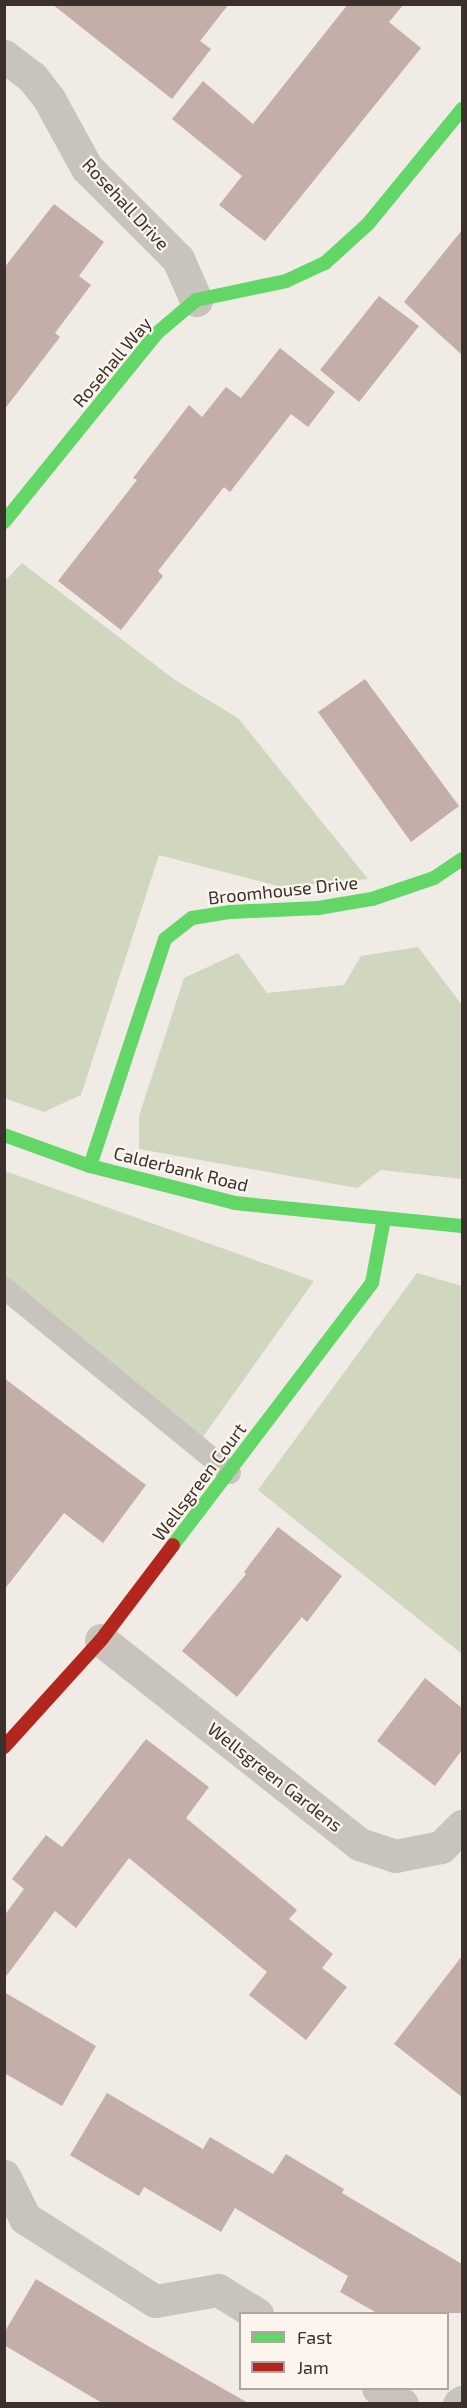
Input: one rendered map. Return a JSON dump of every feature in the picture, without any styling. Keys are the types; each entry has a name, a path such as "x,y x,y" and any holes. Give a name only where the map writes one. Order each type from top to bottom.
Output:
{"street":[{"name":"Rosehall Drive","path":"4,56 32,77 49,99 87,168 178,259 196,300"},
{"name":"Rosehall Way","path":"4,522 157,333 196,300 286,281 325,263 368,224 462,109"},
{"name":"Broomhouse Drive","path":"90,1166 165,939 192,918 231,912 318,908 372,898 434,878 462,859"},
{"name":"Calderbank Road","path":"4,1135 90,1166 235,1203 462,1226"},
{"name":"Wellsgreen Court","path":"4,1747 100,1640 230,1473 372,1283 384,1219"},
{"name":"Wellsgreen Gardens","path":"100,1640 359,1844 395,1856 441,1847 462,1826"},
{"path":"4,2176 25,2218 155,2301 218,2290 255,2312"},
{"path":"381,2390 402,2403"}],"lane":[{"path":"4,1288 230,1473"}],"green space":[{"path":"22,563 175,680 238,718 368,879 282,887 159,855 81,1095 44,1112 4,1098 4,582"},
{"path":"418,947 462,1005 462,1179 381,1170 357,1188 139,1149 139,1116 184,978 238,953 267,993 344,985 361,956"},
{"path":"5,1171 314,1281 200,1441 5,1280"},
{"path":"417,1273 462,1286 462,1654 258,1490"}],"building":[{"path":"52,4 229,4 200,41 211,49 172,99"},
{"path":"348,4 404,4 389,22 421,48 265,241 219,205 242,176 172,119 203,81 253,124"},
{"path":"54,204 104,242 79,276 91,285 55,333 60,337 4,410 4,268"},
{"path":"462,230 462,355 404,302"},
{"path":"379,296 419,326 359,402 320,370"},
{"path":"280,348 335,392 308,427 291,414 230,492 224,487 158,571 163,576 121,630 58,581 137,480 133,478 189,405 202,417 226,387 241,398"},
{"path":"365,679 459,806 411,842 318,712"},
{"path":"4,1378 146,1485 103,1543 64,1513 4,1590"},
{"path":"278,1527 342,1576 307,1622 302,1617 237,1697 182,1651 246,1574 244,1572"},
{"path":"425,1678 462,1708 462,1750 435,1786 377,1741"},
{"path":"146,1739 209,1787 186,1818 297,1910 289,1919 333,1954 322,1968 347,1987 306,2040 249,1995 267,1972 129,1858 76,1928 55,1911 4,1979 4,1916 24,1889 12,1879 46,1835 62,1847"},
{"path":"462,1956 462,2097 394,2044"},
{"path":"4,1992 96,2046 62,2106 4,2073"},
{"path":"107,2093 203,2149 210,2137 273,2174 286,2154 344,2189 342,2193 462,2264 462,2313 375,2312 340,2292 348,2276 235,2208 221,2232 144,2187 139,2196 70,2155"},
{"path":"36,2279 248,2403 102,2403 4,2345 4,2333"}],"traffic: fast":[{"path":"4,522 157,333 196,300 286,281 325,263 368,224 462,109"},
{"path":"90,1166 165,939 192,918 231,912 318,908 372,899 434,878 462,859"},
{"path":"4,1135 90,1166 235,1203 462,1226"},
{"path":"173,1545 372,1283 384,1219"}],"traffic: jam":[{"path":"4,1747 101,1640 173,1545"}]}
